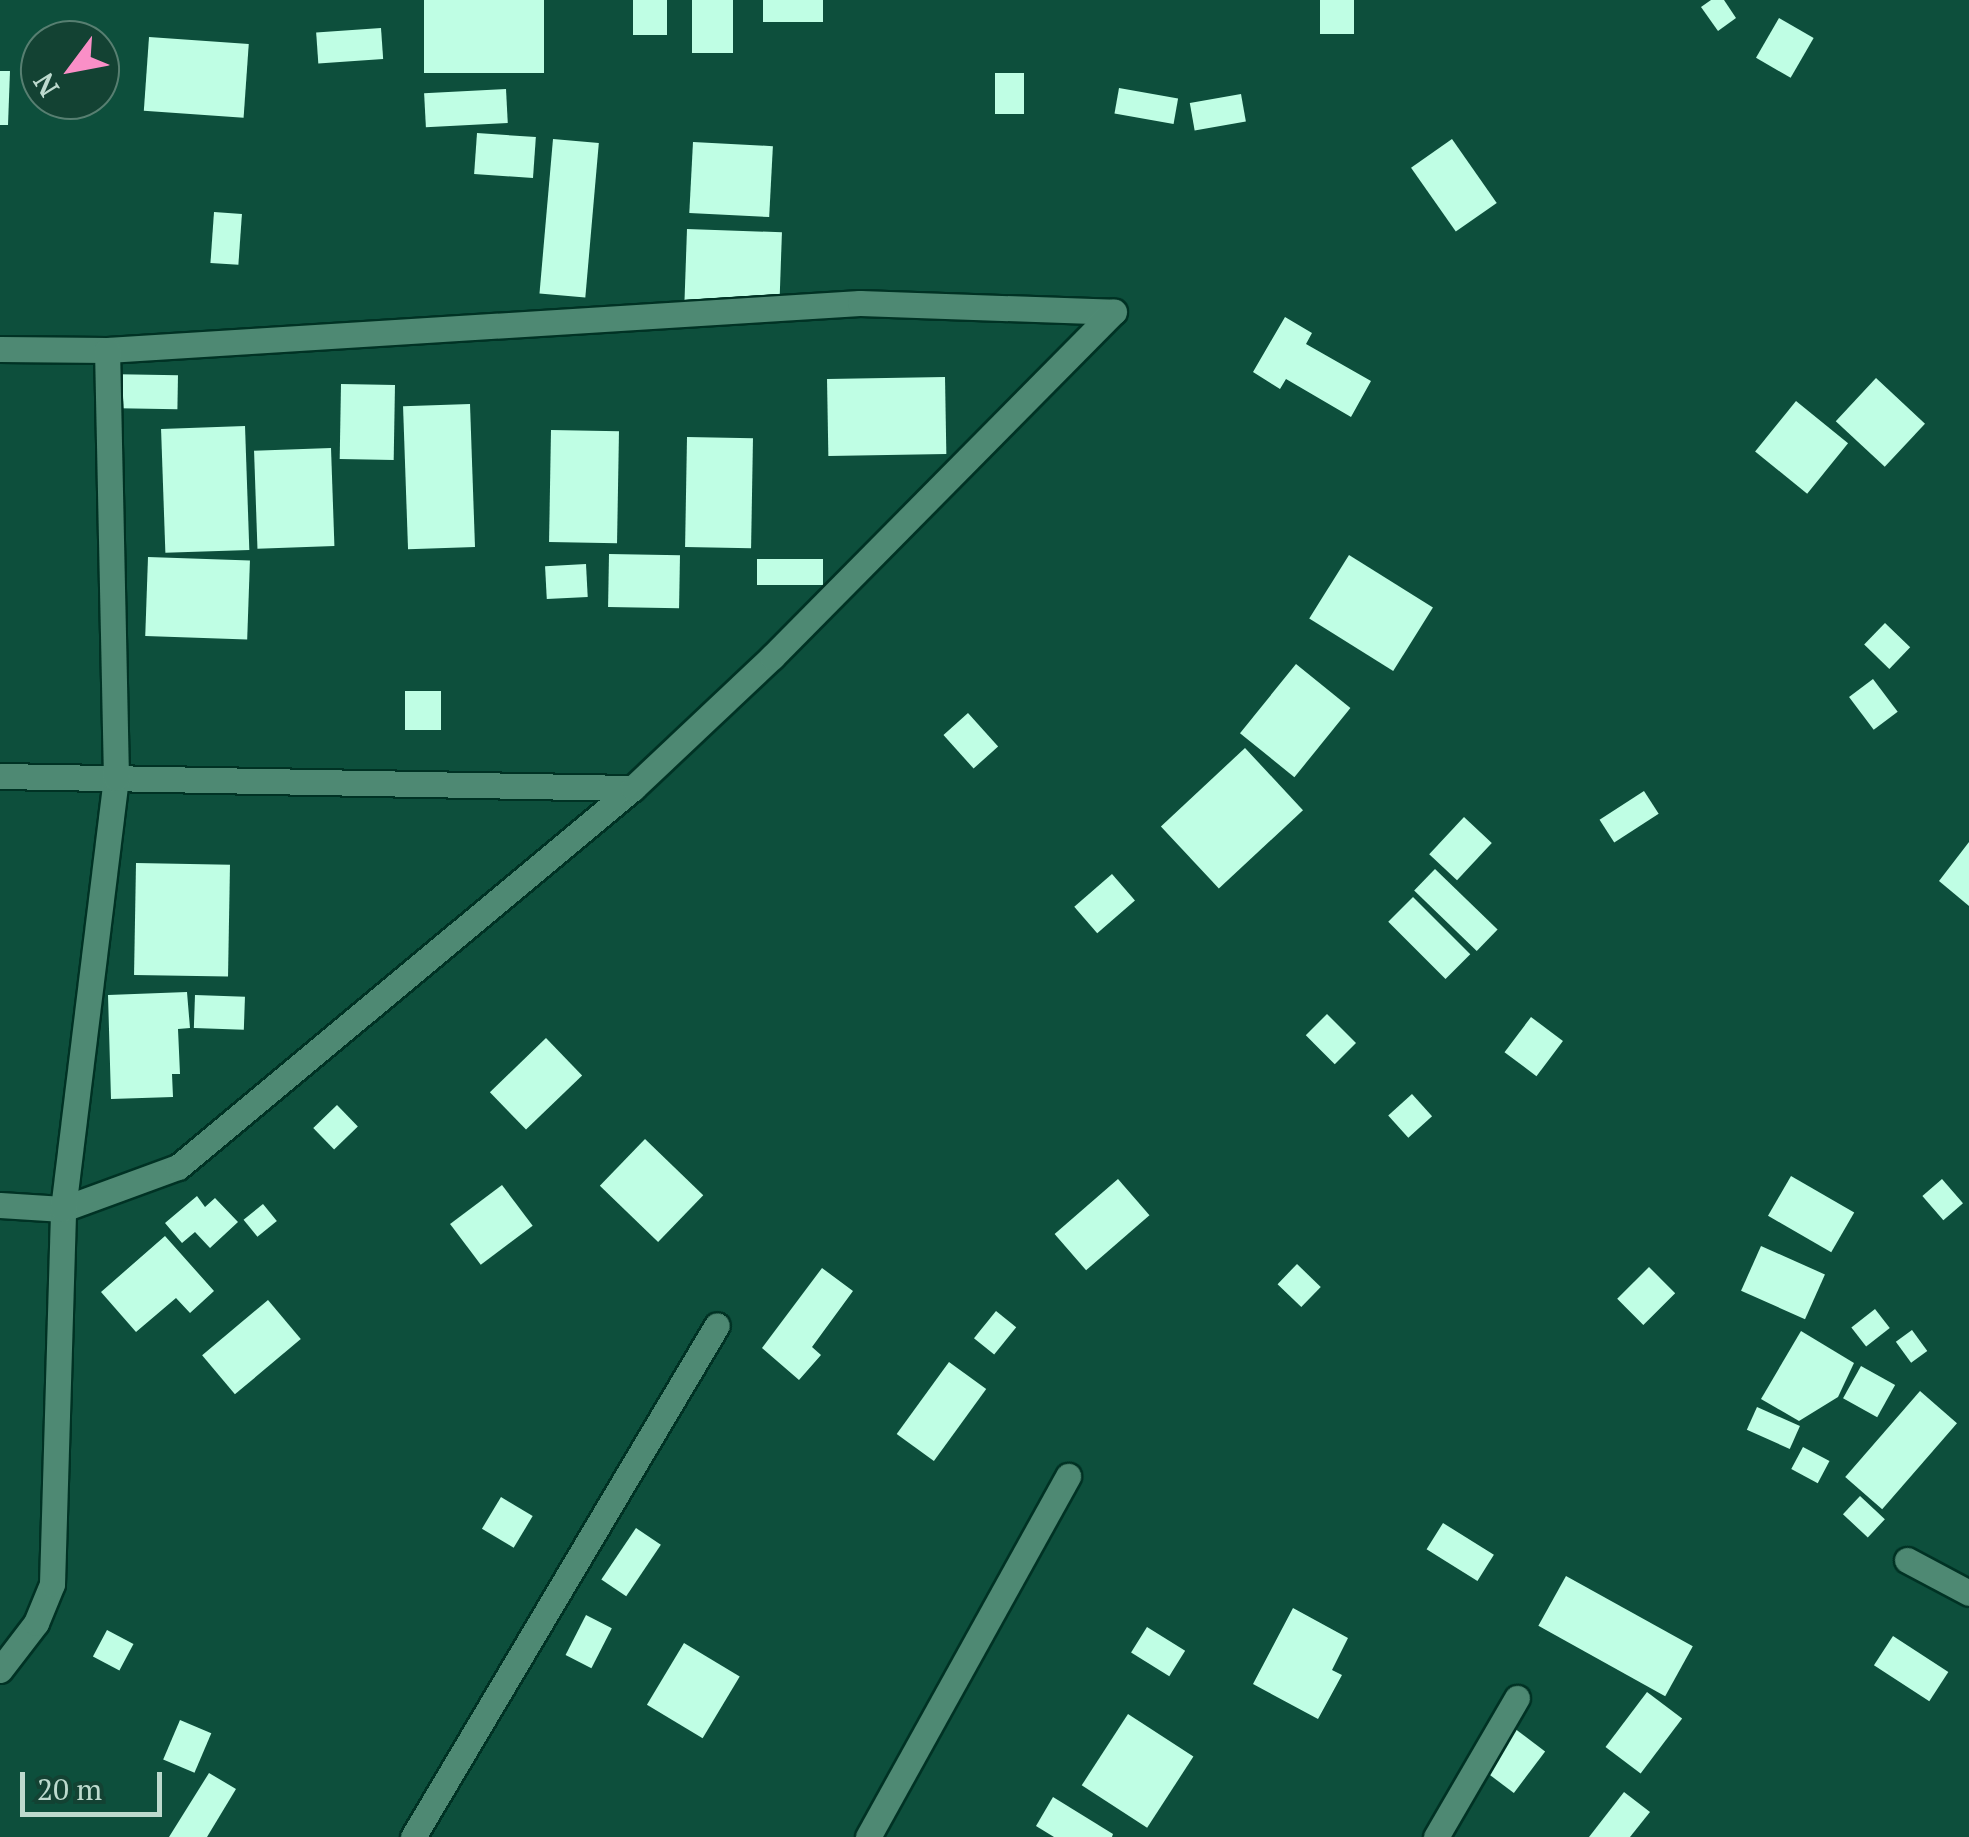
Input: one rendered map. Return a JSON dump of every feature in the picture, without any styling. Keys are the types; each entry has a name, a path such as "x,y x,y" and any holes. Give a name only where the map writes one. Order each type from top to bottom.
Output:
{"street":[{"path":"0,349 108,350 860,303 1114,312 772,658 633,788 178,1168 63,1209 0,1205"},
{"path":"0,1670 36,1623 52,1584 63,1209 116,778 108,350"},
{"path":"0,776 633,788"},
{"path":"413,1837 716,1325"},
{"path":"868,1837 1068,1476"},
{"path":"1907,1560 1969,1593"},
{"path":"1436,1837 1517,1698"}],"building":[{"path":"424,0 544,0 544,73 424,73"},
{"path":"633,0 667,0 667,35 633,35"},
{"path":"692,0 733,0 733,53 692,53"},
{"path":"763,0 823,0 823,22 763,22"},
{"path":"1320,0 1354,0 1354,34 1320,34"},
{"path":"1711,0 1724,0 1736,18 1718,31 1701,7"},
{"path":"1779,18 1814,38 1791,78 1756,58"},
{"path":"381,28 383,59 318,63 316,33"},
{"path":"149,37 249,44 244,118 144,111"},
{"path":"0,71 10,71 8,125 0,125"},
{"path":"995,73 1024,73 1024,114 995,114"},
{"path":"1119,88 1178,98 1174,124 1114,114"},
{"path":"506,89 508,123 426,127 424,93"},
{"path":"1241,94 1246,122 1195,131 1190,103"},
{"path":"477,133 536,137 533,178 474,174"},
{"path":"553,139 599,143 585,297 539,293"},
{"path":"1452,139 1497,203 1456,232 1411,168"},
{"path":"693,142 773,146 769,217 689,213"},
{"path":"214,212 242,214 238,265 210,263"},
{"path":"687,229 782,232 779,304 684,301"},
{"path":"1285,317 1312,333 1306,344 1371,381 1351,417 1286,379 1280,389 1253,372"},
{"path":"105,374 178,375 177,409 104,408"},
{"path":"945,377 946,454 828,456 827,379"},
{"path":"1876,378 1925,424 1885,467 1836,421"},
{"path":"341,384 395,385 394,460 340,459"},
{"path":"1796,401 1848,443 1807,494 1755,452"},
{"path":"470,404 475,547 408,549 403,406"},
{"path":"245,426 249,550 165,553 161,429"},
{"path":"551,430 619,431 617,543 549,542"},
{"path":"687,437 753,438 751,548 685,547"},
{"path":"331,448 334,546 257,549 254,451"},
{"path":"609,554 680,555 679,608 608,607"},
{"path":"1349,555 1433,607 1393,671 1309,619"},
{"path":"148,557 250,561 247,640 145,636"},
{"path":"757,559 823,559 823,585 757,585"},
{"path":"586,564 588,597 547,599 545,566"},
{"path":"1885,623 1910,647 1889,669 1864,645"},
{"path":"1296,664 1350,708 1294,777 1240,733"},
{"path":"1873,679 1898,712 1874,730 1849,697"},
{"path":"405,691 441,691 441,730 405,730"},
{"path":"968,713 998,746 974,769 943,735"},
{"path":"1245,748 1303,810 1219,889 1161,826"},
{"path":"1644,791 1659,814 1614,843 1600,820"},
{"path":"1464,817 1492,843 1457,880 1429,854"},
{"path":"1969,842 1969,906 1939,881"},
{"path":"136,863 230,865 228,977 134,975"},
{"path":"1435,869 1498,929 1477,951 1414,891"},
{"path":"1112,874 1135,900 1097,933 1074,907"},
{"path":"1413,897 1470,954 1446,979 1388,922"},
{"path":"187,992 190,1028 178,1029 180,1074 172,1074 173,1097 111,1099 108,995"},
{"path":"195,995 245,997 244,1030 194,1028"},
{"path":"1327,1014 1356,1043 1335,1064 1306,1035"},
{"path":"1531,1017 1563,1041 1536,1076 1505,1052"},
{"path":"546,1038 582,1075 526,1130 490,1092"},
{"path":"1412,1094 1432,1116 1408,1138 1388,1115"},
{"path":"337,1105 358,1127 334,1150 313,1128"},
{"path":"645,1139 703,1195 658,1242 600,1186"},
{"path":"1791,1176 1854,1212 1831,1252 1768,1216"},
{"path":"1118,1179 1149,1215 1086,1270 1055,1234"},
{"path":"1942,1179 1963,1203 1943,1220 1922,1196"},
{"path":"502,1185 533,1226 481,1265 450,1224"},
{"path":"197,1196 205,1207 215,1198 238,1222 210,1248 195,1232 182,1243 165,1223"},
{"path":"263,1204 277,1221 257,1237 244,1220"},
{"path":"165,1236 214,1291 190,1313 176,1298 136,1332 101,1292"},
{"path":"1761,1246 1825,1274 1805,1319 1741,1291"},
{"path":"1297,1264 1321,1287 1301,1307 1278,1284"},
{"path":"1649,1267 1675,1293 1643,1325 1617,1299"},
{"path":"822,1268 853,1291 812,1347 821,1355 799,1380 762,1348"},
{"path":"268,1300 301,1339 235,1394 202,1355"},
{"path":"1875,1309 1890,1328 1866,1346 1851,1327"},
{"path":"996,1311 1016,1327 994,1355 974,1338"},
{"path":"1912,1330 1927,1351 1911,1363 1896,1342"},
{"path":"1801,1331 1854,1363 1838,1397 1799,1421 1761,1399"},
{"path":"949,1362 986,1389 934,1461 897,1434"},
{"path":"1861,1366 1895,1385 1877,1417 1843,1398"},
{"path":"1920,1391 1957,1423 1882,1509 1845,1477"},
{"path":"1757,1407 1800,1426 1790,1449 1747,1430"},
{"path":"1803,1447 1829,1461 1818,1483 1791,1469"},
{"path":"1860,1496 1885,1519 1868,1537 1843,1514"},
{"path":"501,1497 533,1516 514,1548 482,1529"},
{"path":"1443,1523 1494,1555 1477,1581 1427,1549"},
{"path":"636,1528 661,1545 626,1596 601,1579"},
{"path":"1566,1576 1693,1646 1665,1696 1538,1626"},
{"path":"1293,1608 1348,1638 1332,1670 1342,1675 1318,1719 1253,1684"},
{"path":"586,1615 612,1628 591,1668 566,1655"},
{"path":"1147,1627 1185,1651 1169,1676 1131,1652"},
{"path":"107,1630 133,1644 119,1671 93,1656"},
{"path":"1893,1636 1948,1672 1929,1701 1874,1665"},
{"path":"684,1643 740,1676 703,1738 647,1705"},
{"path":"1647,1692 1682,1718 1641,1774 1605,1747"},
{"path":"1128,1714 1193,1756 1147,1828 1082,1785"},
{"path":"180,1720 211,1733 194,1773 163,1760"},
{"path":"1510,1725 1545,1751 1514,1793 1479,1767"},
{"path":"209,1773 236,1789 207,1837 169,1837"},
{"path":"1624,1792 1650,1812 1630,1837 1589,1837"},
{"path":"1053,1797 1113,1834 1112,1837 1054,1837 1036,1826"}]}
